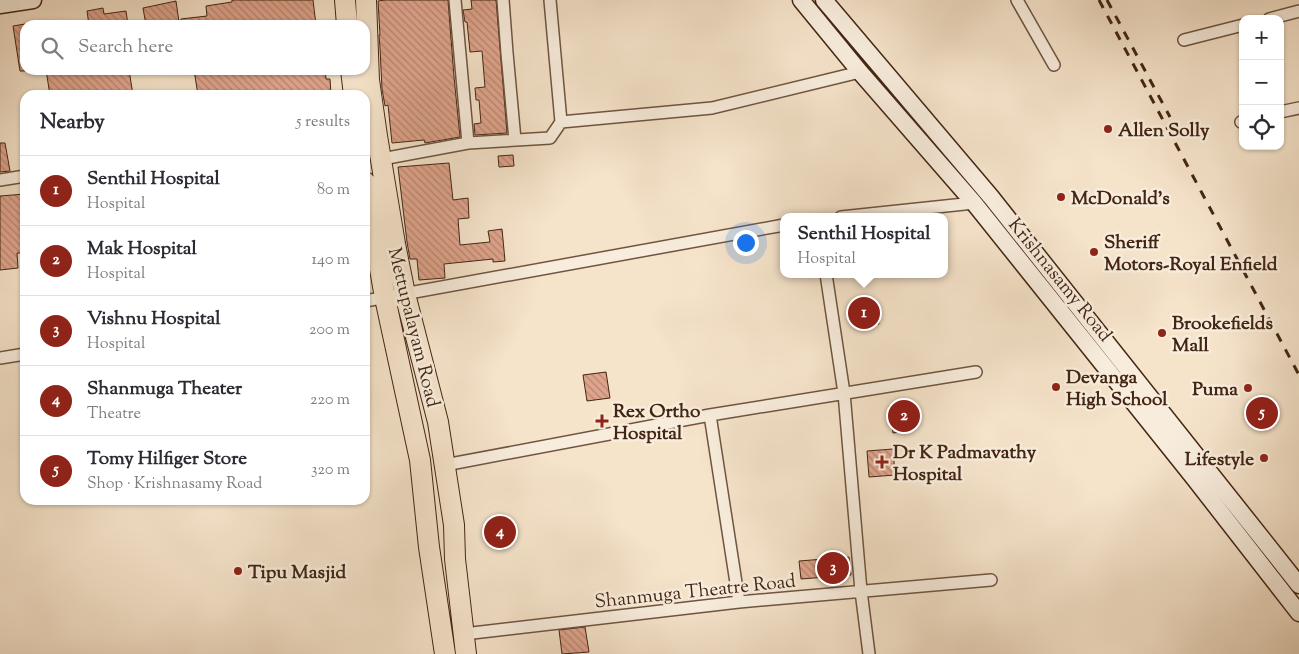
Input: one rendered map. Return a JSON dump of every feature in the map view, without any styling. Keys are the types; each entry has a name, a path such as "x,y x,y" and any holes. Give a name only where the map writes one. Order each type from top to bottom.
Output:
{"highway":[{"path":"345,0 347,20"},
{"name":"Mettupalayam Road","path":"366,0 367,20"},
{"path":"352,75 353,90"},
{"name":"Mettupalayam Road","path":"369,75 395,244 395,296 420,460 429,547 445,654"},
{"name":"Mettupalayam Road","path":"370,201 395,296 438,422 454,525 455,560 466,654"}],"main road":[{"path":"0,5 33,0"},
{"name":"Krishnasamy Road","path":"802,0 860,72 974,203 1194,478 1299,613"},
{"path":"824,0 991,197 1299,585"}],"street":[{"path":"456,0 468,143"},
{"path":"503,0 506,53 515,140"},
{"path":"382,159 468,143 550,138 562,122 550,0"},
{"path":"1017,0 1054,65"},
{"path":"1284,15 1299,11"},
{"path":"1184,40 1239,26"},
{"path":"562,122 712,108 860,72"},
{"path":"1284,111 1299,108"},
{"path":"0,180 20,177"},
{"path":"879,213 974,203"},
{"path":"370,300 780,226"},
{"path":"827,278 844,394 861,591 869,654"},
{"path":"0,358 20,355"},
{"path":"444,464 710,415 976,372"},
{"path":"710,415 739,602"},
{"name":"Shanmuga Theatre Road","path":"464,634 739,602 991,580"}],"building":[{"path":"232,0 313,0 315,20 181,20 207,16 206,6 232,2"},
{"path":"448,0 460,137 425,143 424,140 392,143 388,105 385,106 382,89 379,35 378,1"},
{"path":"471,0 496,0 507,133 475,135 474,124 481,123 479,100 476,100 475,88 485,87 482,51 470,52 467,22 465,22 463,10 472,9"},
{"path":"176,1 179,20 145,20 143,8"},
{"path":"103,8 104,14 126,11 127,20 88,20 87,11"},
{"path":"20,25 20,71 13,26"},
{"path":"47,75 130,75 132,90 49,90"},
{"path":"195,75 326,75 326,79 330,79 331,90 197,90"},
{"path":"0,143 5,143 10,171 0,172"},
{"path":"513,155 514,166 499,167 498,156"},
{"path":"449,163 453,200 468,198 469,218 458,219 460,245 490,242 488,231 502,229 505,261 493,262 493,259 444,264 445,278 419,280 417,259 410,259 398,167"},
{"path":"20,194 20,253 17,253 18,268 0,270 0,196"},
{"path":"876,305 879,324 861,327 857,308"},
{"path":"606,372 610,398 587,401 583,375"},
{"path":"909,403 913,430 893,433 889,406"},
{"path":"893,449 895,475 869,477 867,451"},
{"path":"849,557 851,575 801,579 799,561"},
{"path":"585,627 589,652 562,654 559,630"}],"railway":[{"path":"1099,0 1299,375"},
{"path":"1107,0 1170,117"}],"place":[{"name":"Allen Solly","path":"1108,129"},
{"name":"McDonald's","path":"1061,197"},
{"name":"Sheriff Motors-Royal Enfield","path":"1094,252"},
{"name":"Senthil Hospital","path":"864,313"},
{"name":"Brookefields Mall","path":"1162,333"},
{"name":"Devanga High School","path":"1056,387"},
{"name":"Puma","path":"1248,388"},
{"name":"Tomy Hilfiger Store","path":"1262,413"},
{"name":"Mak Hospital","path":"904,416"},
{"name":"Rex Ortho Hospital","path":"602,421"},
{"name":"Lifestyle","path":"1264,458"},
{"name":"Dr K Padmavathy Hospital","path":"882,462"},
{"name":"Shanmuga Theater","path":"500,532"},
{"name":"Vishnu Hospital","path":"833,568"},
{"name":"Tipu Masjid","path":"238,571"}]}
